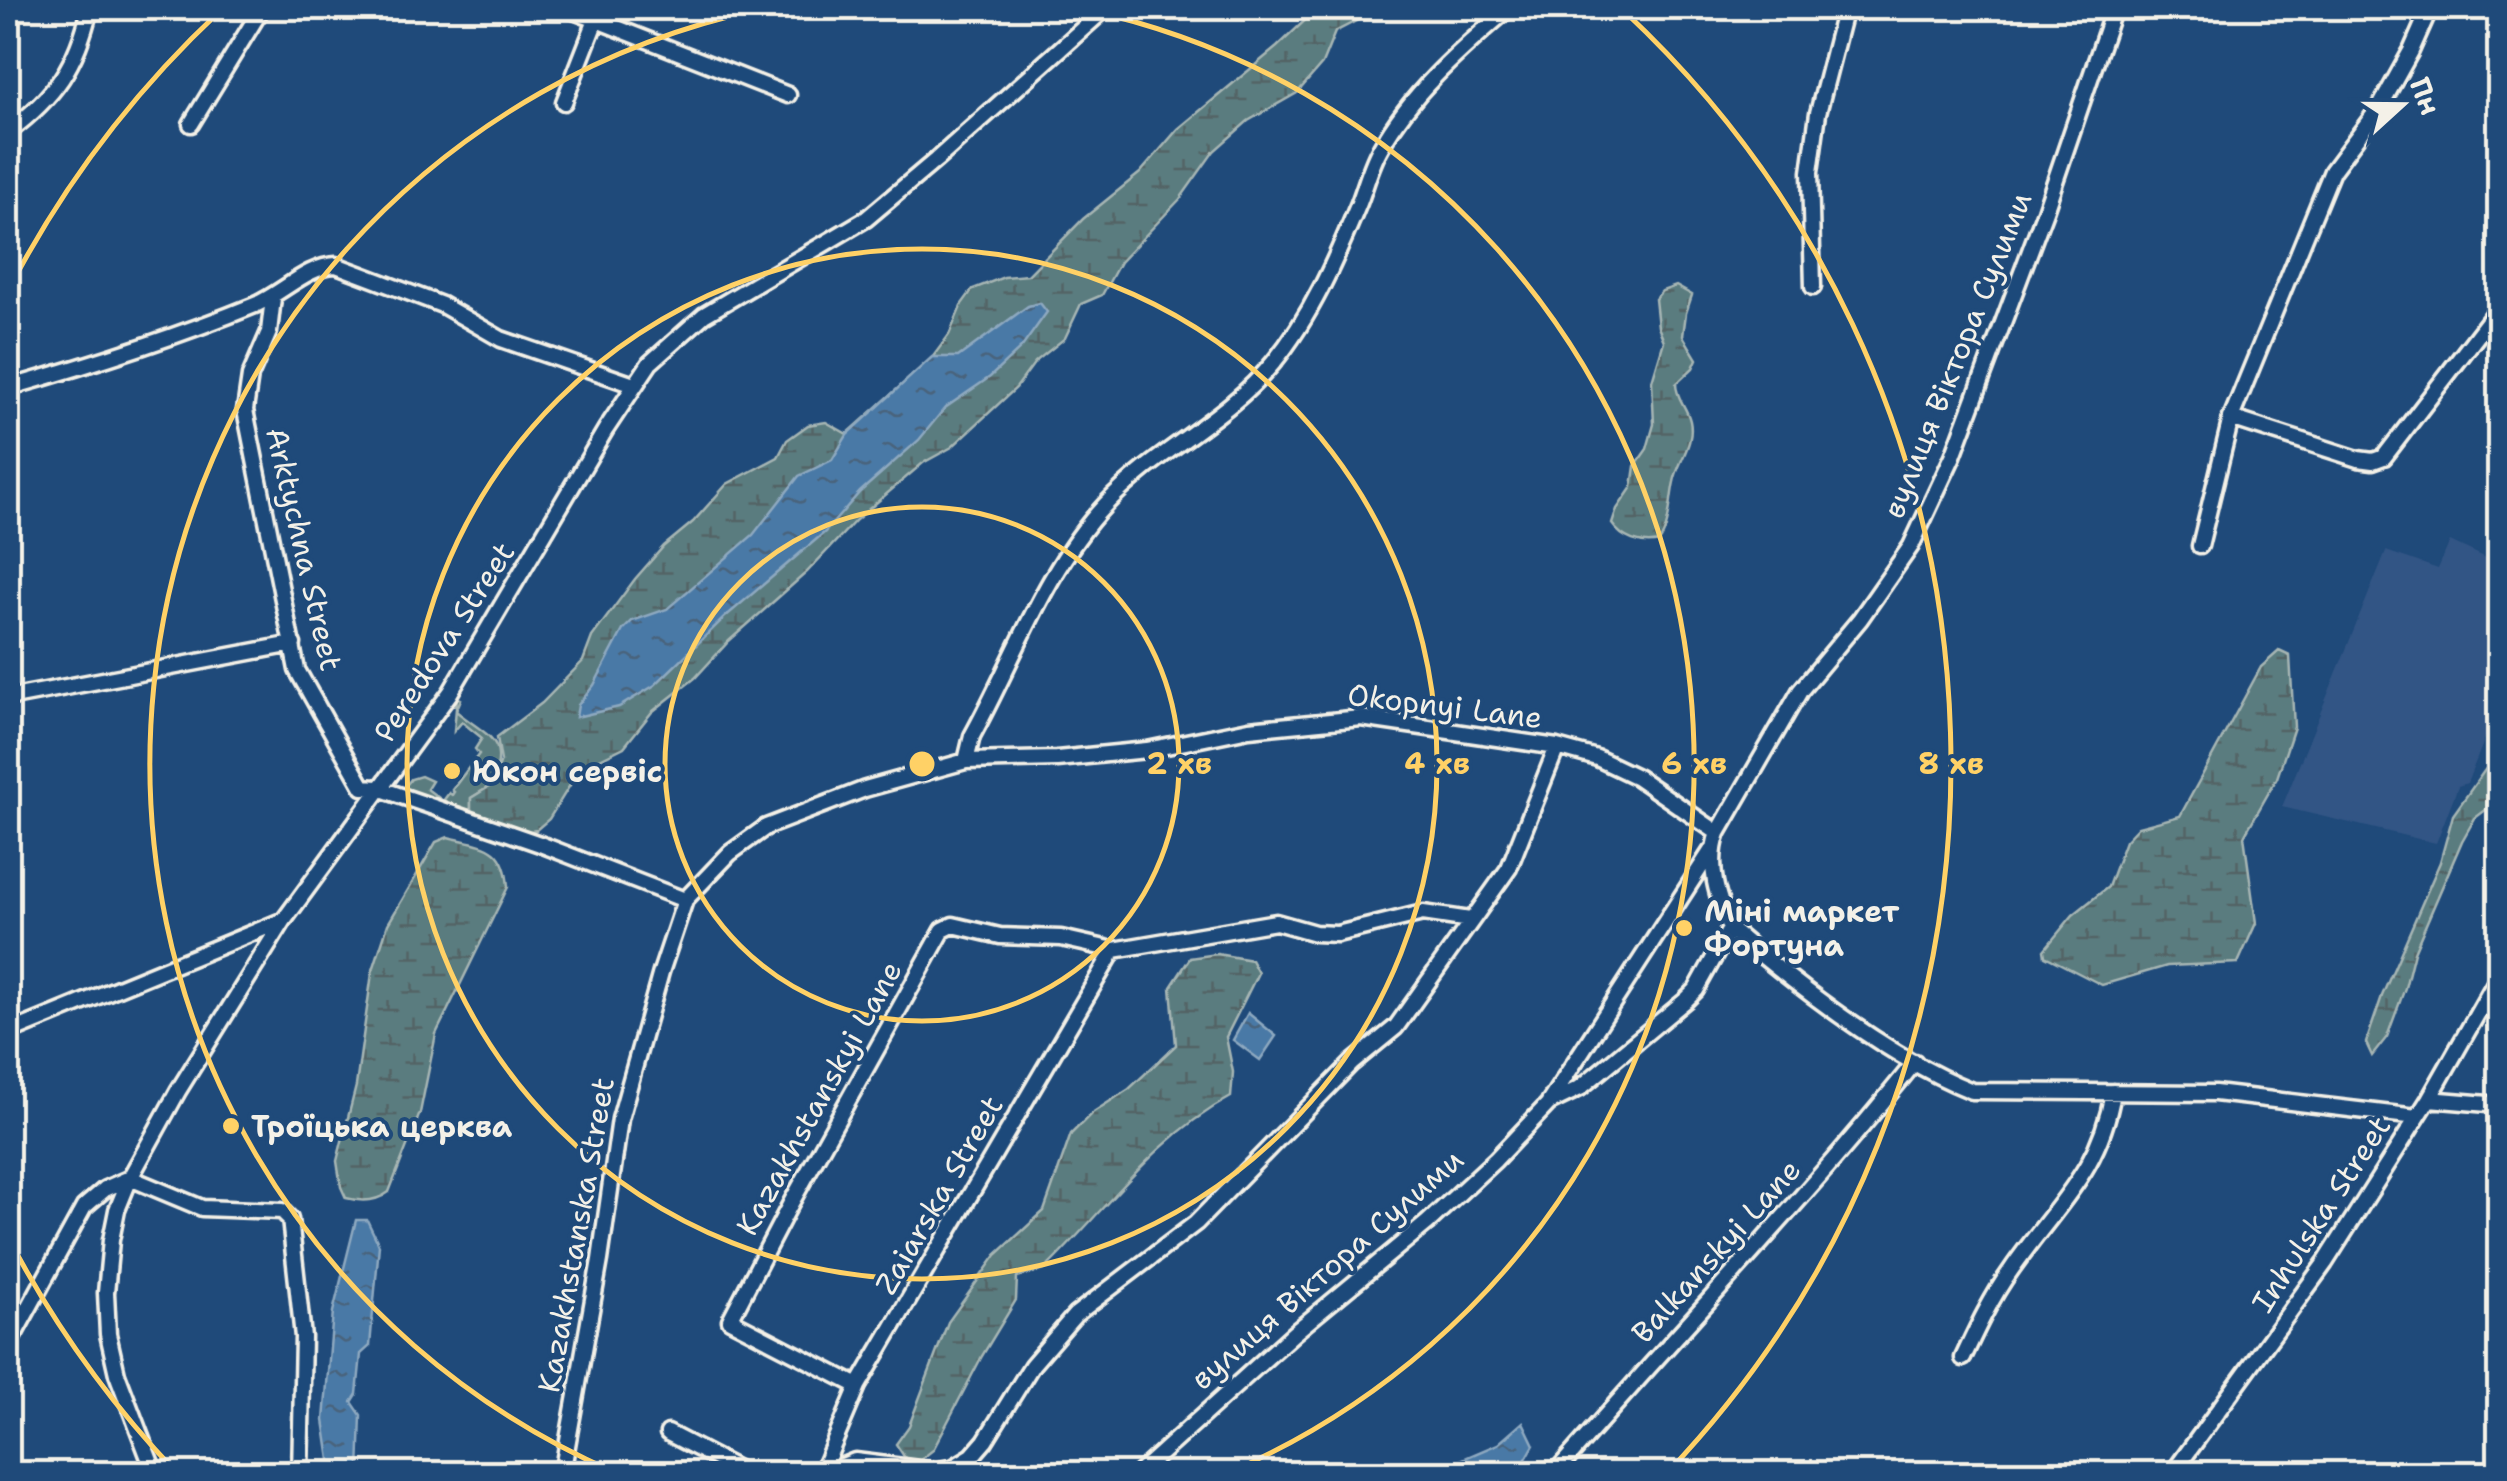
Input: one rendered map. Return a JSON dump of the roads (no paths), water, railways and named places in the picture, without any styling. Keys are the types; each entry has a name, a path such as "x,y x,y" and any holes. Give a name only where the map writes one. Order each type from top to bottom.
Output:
{"street":[{"path":"8,132 46,102 71,66 90,8"},
{"path":"191,124 262,8"},
{"path":"566,8 788,95"},
{"name":"Peredova Street","path":"155,1474 117,1374 108,1334 106,1293 111,1240 130,1178 178,1091 284,920 450,693 634,384 672,340 704,315 866,219 1106,8"},
{"path":"966,761 972,736 1044,596 1102,508 1186,436 1218,417 1273,363 1318,296 1378,151 1398,117 1454,56 1509,8"},
{"path":"1813,288 1810,172 1818,112 1845,8"},
{"name":"вулиця Віктора Сулими","path":"1138,1474 1279,1346 1427,1223 1495,1160 1548,1102 1712,851 1746,780 1800,691 1860,619 1911,546 1966,421 2045,211 2114,8"},
{"path":"2200,546 2231,418 2332,171 2381,105 2430,8"},
{"path":"564,102 596,20"},
{"path":"8,388 145,348 273,298 319,266 336,264 442,305 501,339 634,384"},
{"name":"Arktychna Street","path":"273,298 269,332 250,376 245,410 297,670 363,787 378,788"},
{"path":"2231,418 2358,459 2373,461 2384,457 2500,306"},
{"path":"8,698 293,644"},
{"name":"Okopnyi Lane","path":"966,761 1056,759 1146,750 1249,728 1360,718 1557,747 1597,758 1637,777 1718,834"},
{"path":"822,1474 856,1461 934,1471 972,1456 1050,1341 1086,1306 1196,1222 1352,1063 1396,1027 1509,868 1557,747"},
{"name":"Kazakhstanska Street","path":"562,1474 600,1260 620,1118 684,900 730,853 766,827 865,789 966,761"},
{"path":"378,788 540,844 684,900"},
{"name":"вулиця Віктора Сулими","path":"1548,1102 1580,1088 1696,990 1730,929 1716,891 1712,851"},
{"path":"1114,950 1276,922 1315,933 1337,934 1423,912 1470,920"},
{"path":"8,1033 284,920"},
{"name":"Kazakhstanskyi Lane","path":"858,1386 730,1320 943,930 953,926 1000,936 1062,938 1114,950"},
{"path":"1730,929 1778,970 1915,1062 1972,1091 2215,1092 2417,1117"},
{"name":"Zaiarska Street","path":"822,1474 858,1386 1114,950"},
{"name":"Inhulska Street","path":"2172,1474 2324,1264 2429,1099 2500,974"},
{"name":"Balkanskyi Lane","path":"1554,1474 1833,1164 1915,1062"},
{"path":"1963,1358 1983,1315 2011,1270 2097,1153 2114,1092"},
{"path":"2429,1099 2500,1105"},
{"path":"8,1346 84,1207 104,1189 130,1178 202,1208 282,1210 290,1218 304,1337 300,1474"},
{"path":"668,1432 748,1474"}],"water":[{"path":"1040,303 1047,312 1022,347 990,377 945,408 919,440 860,492 825,532 724,618 655,685 619,707 576,717 578,705 632,621 667,609 753,535 799,476 832,460 847,435 932,357 958,357 1028,306"},
{"path":"1248,1013 1276,1036 1260,1060 1233,1040"},
{"path":"356,1220 367,1220 379,1245 370,1346 361,1354 357,1394 352,1402 361,1415 359,1473 332,1473 324,1420 333,1312"},
{"path":"1523,1422 1534,1445 1518,1473 1447,1473 1458,1461 1498,1444"}],"place":[{"name":"Юкон сервіс","path":"452,771"},
{"name":"Міні маркет Фортуна","path":"1684,928"},
{"name":"Троїцька церква","path":"231,1126"}]}
